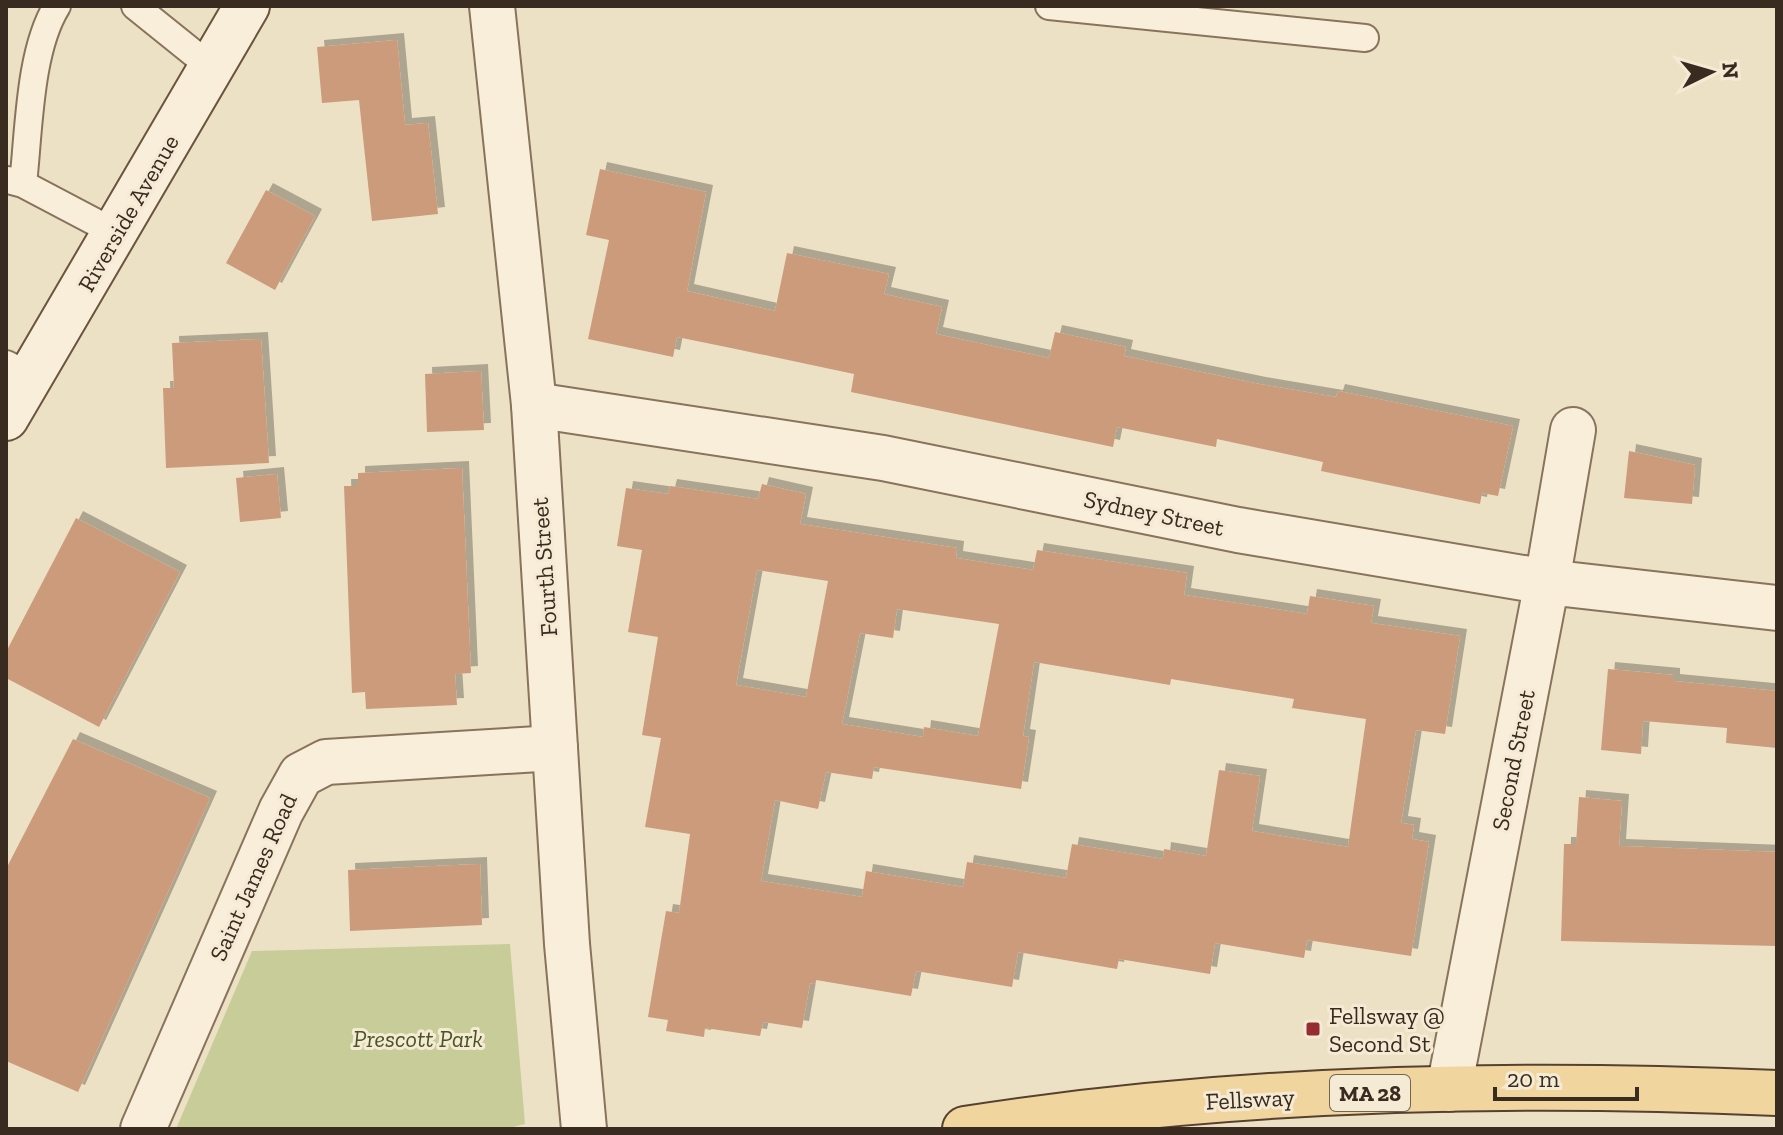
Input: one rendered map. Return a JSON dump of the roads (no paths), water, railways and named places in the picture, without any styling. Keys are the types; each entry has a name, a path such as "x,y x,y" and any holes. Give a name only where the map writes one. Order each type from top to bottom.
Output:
{"main road":[{"name":"Fellsway","path":"965,1129 1212,1100 1449,1089 1777,1093"}],"street":[{"name":"Riverside Avenue","path":"6,416 19,370 116,233 247,6"},
{"name":"Fourth Street","path":"492,6 534,405 567,944 584,1129"},
{"name":"Sydney Street","path":"534,405 883,458 1238,530 1547,582 1777,608"},
{"name":"Second Street","path":"1449,1089 1547,582 1573,430"},
{"name":"Saint James Road","path":"143,1129 281,811 301,775 326,762 555,748"}],"lane":[{"path":"57,6 47,23 14,182 116,233"},
{"path":"135,6 212,68"},
{"path":"1049,6 1365,38"}],"place":[{"name":"Fellsway @ Second St","path":"1313,1029"}],"park label":[{"name":"Prescott Park","path":"418,1038"}]}
